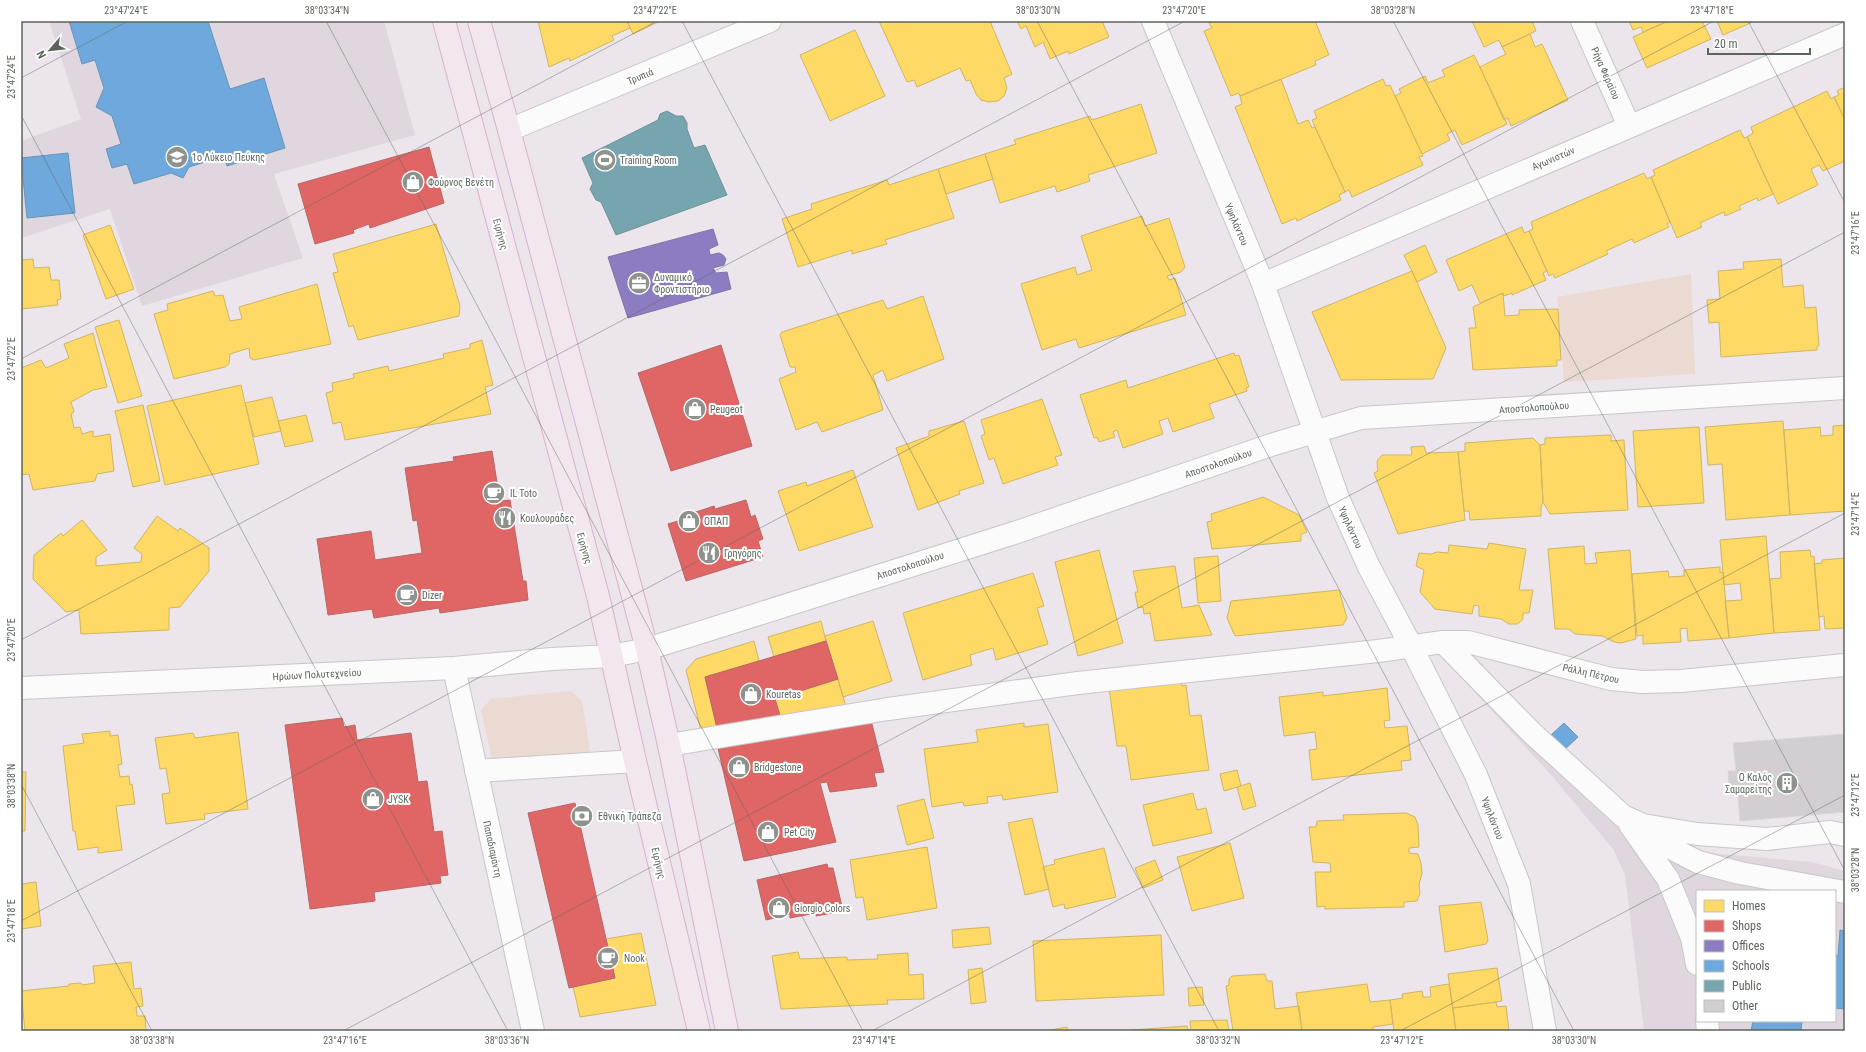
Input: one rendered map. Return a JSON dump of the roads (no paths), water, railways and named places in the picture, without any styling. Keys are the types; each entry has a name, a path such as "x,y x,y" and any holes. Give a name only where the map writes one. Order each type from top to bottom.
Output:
{"main road":[{"name":"Ειρήνης","path":"444,21 593,577 696,1031"},
{"path":"479,21 646,649 668,744 727,1031"}],"street":[{"name":"Τρυπιά","path":"509,130 770,21"},
{"name":"Υψηλάντου","path":"1153,21 1262,284 1338,498 1369,567 1412,646 1476,775 1519,884 1545,1031"},
{"name":"Ρήγα Φεραίου","path":"1582,21 1629,126"},
{"name":"Αγωνιστών","path":"1262,284 1845,34"},
{"name":"Αποστολοπούλου","path":"612,656 646,649 1014,532 1361,418 1845,388"},
{"name":"Ράλλη Πέτρου","path":"668,744 888,709 1078,683 1370,652 1443,642 1468,642 1611,679 1642,682 1681,681 1845,665"},
{"path":"1443,642 1532,733 1623,816 1668,879 1692,938 1696,959"},
{"name":"Ηρώων Πολυτεχνείου","path":"21,688 454,668 552,659 612,656"},
{"name":"Παπαδιαμάντη","path":"454,668 534,1031"},
{"path":"476,771 635,761"},
{"path":"1623,816 1643,825 1696,834 1767,839 1830,832 1845,835"},
{"path":"1643,825 1667,846 1698,862 1740,873 1834,890"}],"place":[{"name":"1ο Λύκειο Πεύκης","path":"177,157"},
{"name":"Training Room","path":"605,160"},
{"name":"Φούρνος Βενέτη","path":"413,182"},
{"name":"Δυναμικό Φροντιστήριο","path":"639,283"},
{"name":"Peugeot","path":"695,409"},
{"name":"IL Toto","path":"494,493"},
{"name":"Κουλουράδες","path":"505,518"},
{"name":"ΟΠΑΠ","path":"689,521"},
{"name":"Γρηγόρης","path":"709,553"},
{"name":"Dizer","path":"407,595"},
{"name":"Kouretas","path":"751,694"},
{"name":"Bridgestone","path":"739,767"},
{"name":"Ο Καλός Σαμαρείτης","path":"1787,783"},
{"name":"JYSK","path":"373,799"},
{"name":"Εθνική Τράπεζα","path":"582,816"},
{"name":"Pet City","path":"768,832"},
{"name":"Giorgio Colors","path":"779,908"},
{"name":"Nook","path":"608,958"}]}
